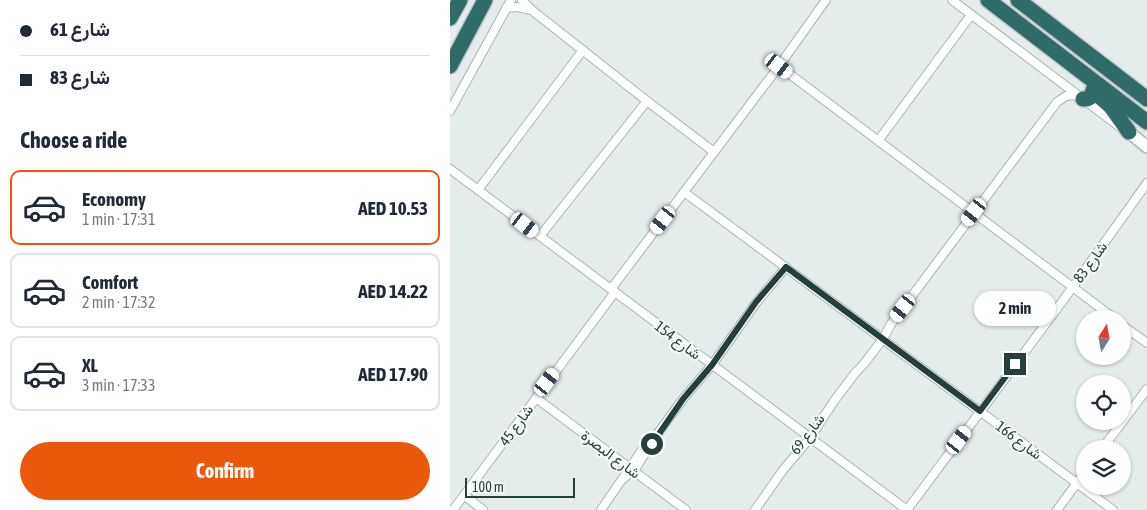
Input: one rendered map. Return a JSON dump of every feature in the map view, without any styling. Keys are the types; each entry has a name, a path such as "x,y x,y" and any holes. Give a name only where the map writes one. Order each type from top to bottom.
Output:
{"highway":[{"path":"450,18 460,0"},
{"path":"450,66 485,0"},
{"path":"988,0 1147,122"},
{"path":"1018,0 1147,99"},
{"path":"1040,40 1039,46 1042,52 1084,95 1111,107 1129,132"}],"street":[{"path":"450,111 511,0"},
{"path":"522,0 533,11 714,152"},
{"name":"شارع 45","path":"453,510 826,0"},
{"path":"952,0 1060,82 1084,95"},
{"path":"506,8 522,7 533,11"},
{"path":"878,141 971,15"},
{"path":"478,190 583,50"},
{"path":"779,66 1103,310"},
{"path":"1057,102 1060,82"},
{"path":"1057,102 1066,96 1084,95"},
{"path":"540,236 647,101"},
{"name":"شارع 69","path":"755,508 783,470 788,460 808,436 826,408 834,401 856,372 1057,102"},
{"path":"1129,132 1147,147"},
{"name":"شارع 154","path":"450,169 907,510"},
{"name":"شارع 83","path":"907,510 1147,183"},
{"name":"شارع 166","path":"684,192 1076,482"},
{"path":"601,510 650,440 658,433 683,399 688,389 737,328 756,302 760,293 784,266"},
{"path":"1131,331 1147,343"},
{"path":"1109,440 1147,389"},
{"name":"شارع البصرة","path":"536,398 686,510"},
{"path":"1057,510 1076,484"},
{"path":"464,495 483,510"},
{"name":"شارع 166","path":"1093,495 1113,510"}],"route":[{"path":"652,444 683,399 712,365 756,302 786,267 980,411 1015,364"}]}
